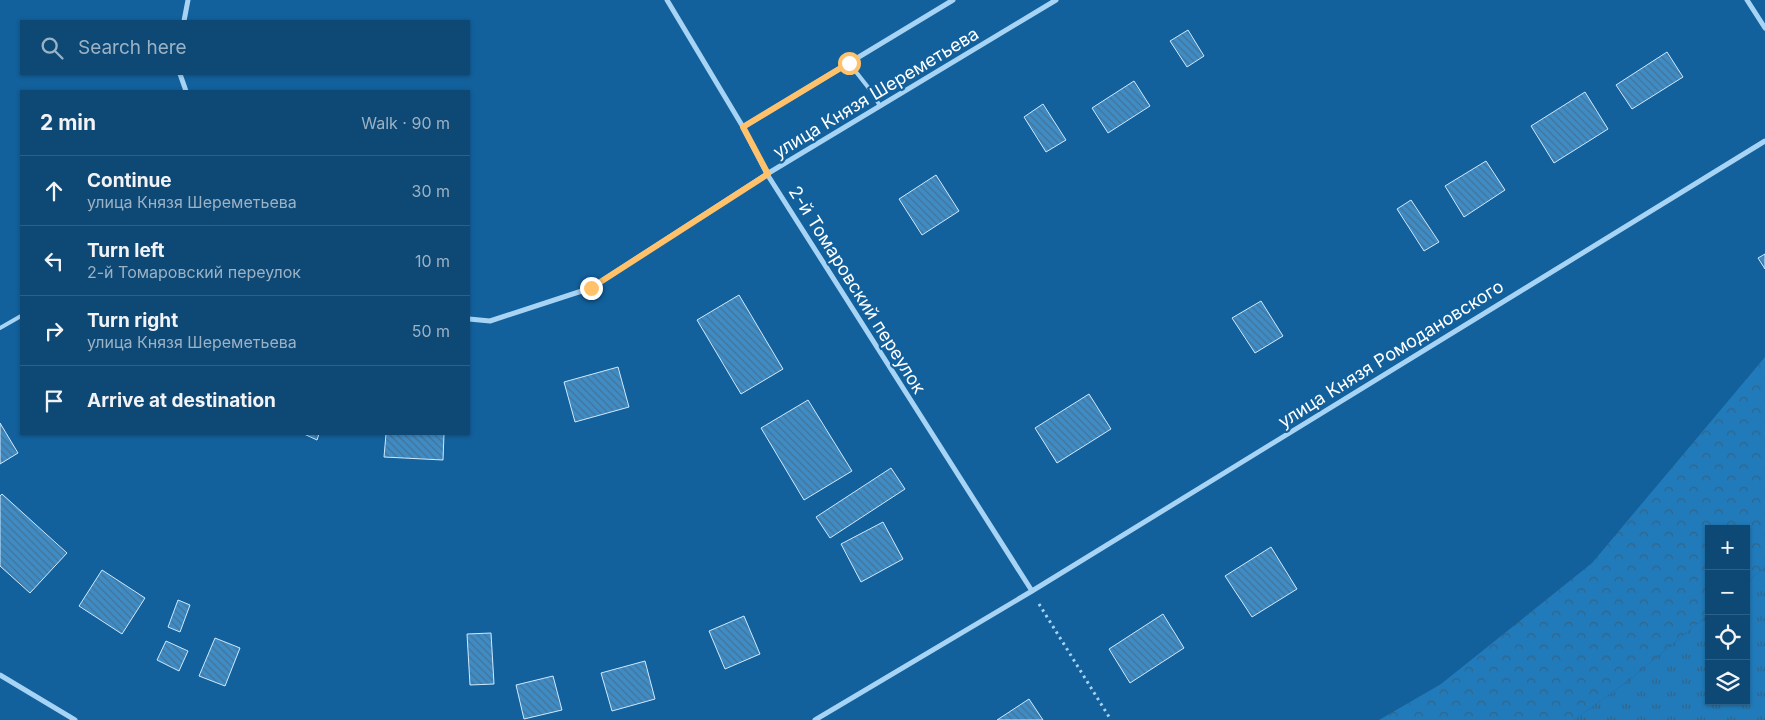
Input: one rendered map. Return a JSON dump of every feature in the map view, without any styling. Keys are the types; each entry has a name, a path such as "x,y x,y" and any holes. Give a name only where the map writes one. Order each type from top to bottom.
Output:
{"street":[{"path":"184,20 188,0"},
{"name":"2-й Томаровский переулок","path":"667,0 743,127 768,174 1032,591"},
{"path":"743,127 953,0"},
{"name":"улица Князя Шереметьева","path":"470,319 490,321 591,288 768,174 1056,0"},
{"path":"1747,0 1765,28"},
{"path":"180,75 186,90"},
{"name":"улица Князя Ромодановского","path":"815,720 1032,591 1765,141"},
{"path":"0,675 75,720"}],"lane":[{"path":"849,63 880,106"},
{"path":"0,328 20,317"}],"path":[{"path":"1032,591 1111,720"}],"green space":[{"path":"1765,357 1765,567 1750,580 1750,525 1705,525 1705,617 1629,680 1574,720 1379,720 1441,684 1592,563"},
{"path":"1765,567 1765,720 1574,720 1629,680 1705,617 1705,705 1750,705 1750,580"}],"building":[{"path":"1188,30 1204,56 1187,67 1170,41"},
{"path":"1667,52 1683,77 1632,109 1616,85"},
{"path":"1134,81 1150,106 1108,133 1092,108"},
{"path":"1585,92 1608,129 1554,163 1531,126"},
{"path":"1043,104 1066,140 1046,152 1024,117"},
{"path":"1486,161 1505,190 1464,217 1445,186"},
{"path":"936,175 959,211 922,235 899,199"},
{"path":"1411,200 1439,242 1424,251 1397,209"},
{"path":"1765,254 1765,269 1758,258"},
{"path":"739,295 783,369 741,394 697,320"},
{"path":"1261,301 1283,336 1255,353 1232,318"},
{"path":"618,367 629,407 575,422 564,382"},
{"path":"1089,394 1111,429 1057,463 1035,428"},
{"path":"808,400 852,471 804,500 761,428"},
{"path":"0,423 18,453 0,464"},
{"path":"306,435 319,435 317,440"},
{"path":"386,435 444,435 443,460 384,457"},
{"path":"891,468 905,489 830,538 816,517"},
{"path":"2,494 67,553 30,593 0,566 0,496"},
{"path":"883,522 903,559 861,582 841,544"},
{"path":"1271,547 1297,589 1252,617 1225,576"},
{"path":"102,570 145,598 122,634 79,606"},
{"path":"178,600 190,605 180,632 168,627"},
{"path":"1163,614 1184,648 1130,683 1109,649"},
{"path":"744,616 760,654 725,669 709,631"},
{"path":"491,633 494,684 470,685 467,634"},
{"path":"215,638 240,648 225,686 199,676"},
{"path":"166,641 188,651 179,671 157,660"},
{"path":"645,661 655,699 612,711 601,673"},
{"path":"553,676 562,710 524,719 516,685"},
{"path":"1029,699 1043,720 997,720"}],"route":[{"path":"591,288 768,174 743,127 849,63"}]}
